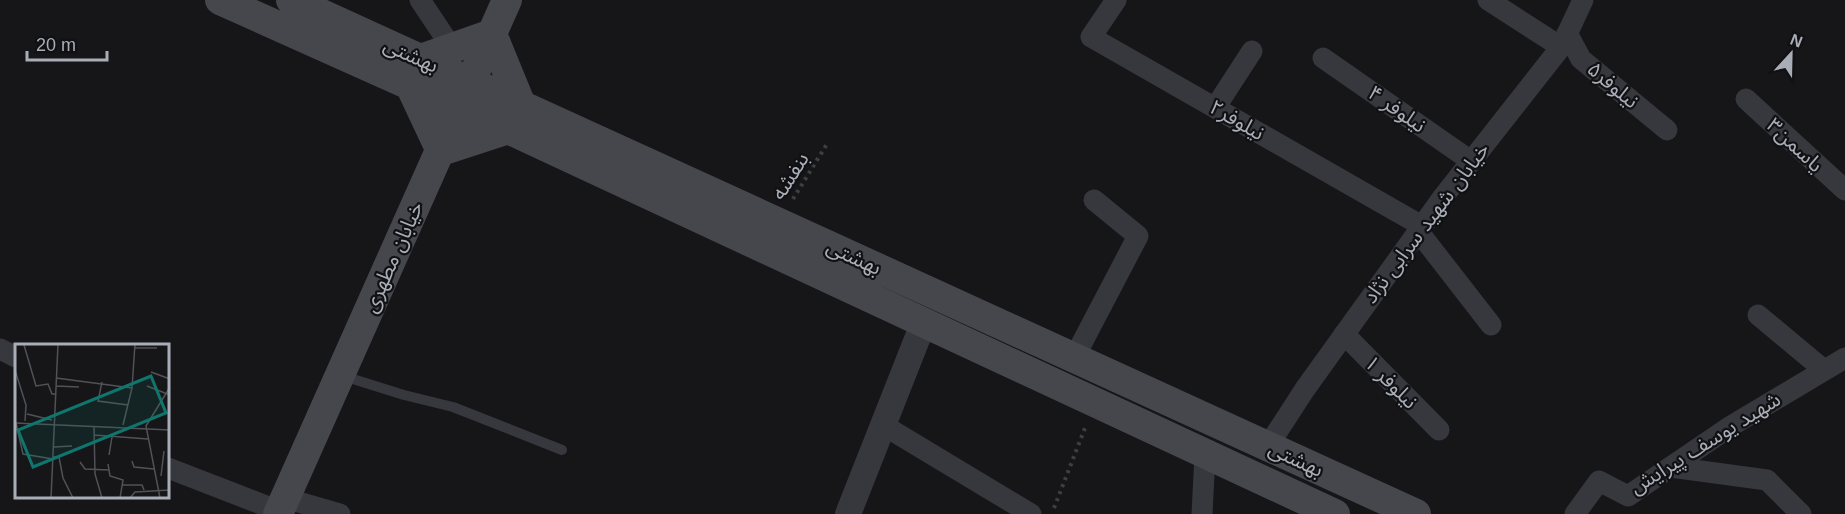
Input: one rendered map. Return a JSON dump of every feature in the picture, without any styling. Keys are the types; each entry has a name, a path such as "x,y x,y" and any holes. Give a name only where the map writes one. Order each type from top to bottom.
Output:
{"main road":[{"name":"بهشتی","path":"220,0 415,72 514,117 779,222 1416,514"},
{"name":"بهشتی","path":"291,0 415,72"},
{"name":"خیابان مطهری","path":"281,508 507,0"},
{"path":"492,34 514,117 441,151 415,72 452,48 492,34"},
{"name":"بهشتی","path":"514,117 923,324 1335,514"}],"street":[{"path":"420,0 452,48"},
{"name":"نیلوفر۲","path":"1116,0 1090,37 1420,229"},
{"path":"1488,0 1564,40"},
{"name":"خیابان شهید سرابی نژاد","path":"1268,446 1344,334 1420,229 1564,40 1583,0"},
{"name":"نیلوفر۵","path":"1564,40 1581,59 1667,130"},
{"path":"1215,108 1252,51"},
{"name":"نیلوفر ۴","path":"1323,58 1471,161"},
{"name":"یاسمن۳","path":"1746,99 1845,190"},
{"path":"1074,358 1138,236 1094,200"},
{"path":"1420,229 1491,325"},
{"path":"1758,315 1824,370"},
{"path":"848,514 923,324"},
{"name":"نیلوفر ۱","path":"1344,334 1439,430"},
{"path":"0,349 15,356"},
{"name":"شهید یوسف پیرایش","path":"1575,514 1599,482 1628,496 1731,426 1845,358"},
{"path":"883,425 1031,514"},
{"path":"1202,514 1206,455"},
{"path":"1671,467 1767,480 1801,514"},
{"path":"170,469 281,508 340,514"}],"lane":[{"path":"340,375 404,395 453,407 562,450"}],"path":[{"name":"بنفشه","path":"779,222 827,144"},
{"path":"1051,514 1095,403"}]}
